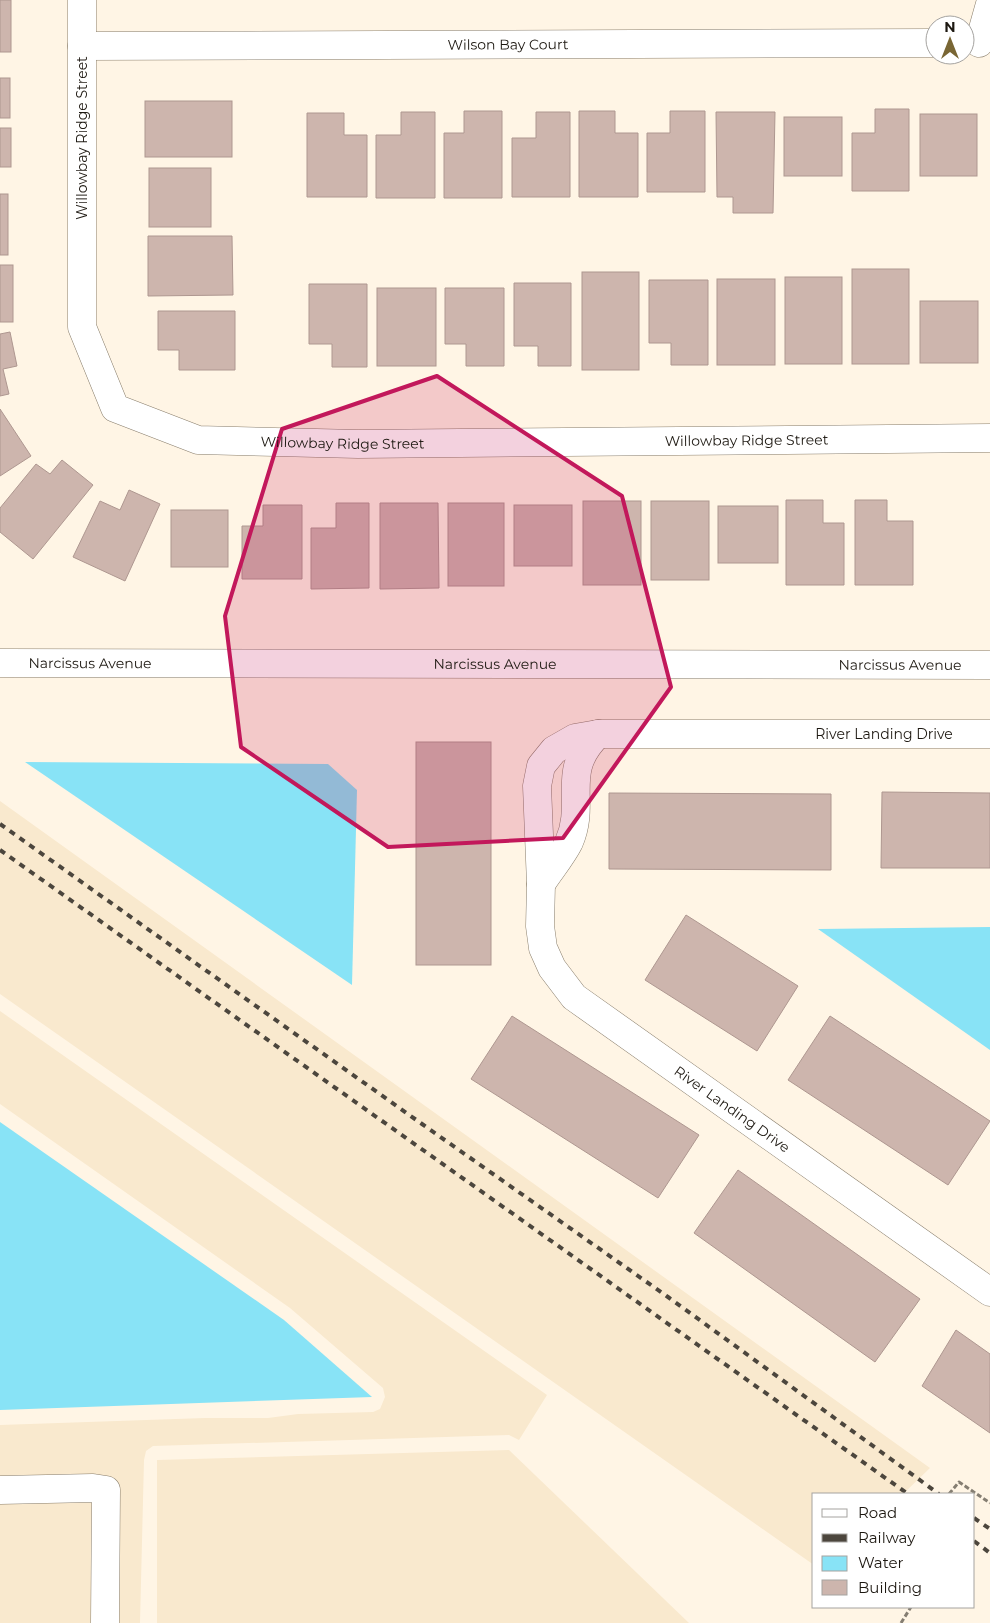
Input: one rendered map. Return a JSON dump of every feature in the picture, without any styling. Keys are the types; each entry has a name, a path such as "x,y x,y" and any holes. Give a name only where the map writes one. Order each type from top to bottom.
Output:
{"street":[{"name":"Willowbay Ridge Street","path":"82,0 82,327 115,408 198,440 358,444 990,438"},
{"path":"978,45 990,4"},
{"name":"Wilson Bay Court","path":"82,46 925,43"},
{"name":"Narcissus Avenue","path":"0,663 990,665"},
{"path":"542,884 569,842 575,819 575,778 581,756 587,745 598,734"},
{"name":"River Landing Drive","path":"990,734 598,734 575,738 554,750 542,766 537,786 542,884 540,926 543,948 552,968 574,997 990,1292"},
{"path":"0,1490 94,1488 106,1490 105,1623"}],"path":[{"path":"950,1493 959,1482 990,1503"},
{"path":"901,1623 910,1608"}],"highlighted area":[{"path":"437,376 622,496 671,687 563,838 388,847 241,747 225,616 282,429"}],"shaded area":[{"path":"0,801 930,1468 904,1493 812,1493 812,1564 0,994"},
{"path":"0,1011 547,1395 519,1440 509,1435 153,1446 146,1451 144,1460 140,1623 0,1623 0,1425 205,1418 268,1418 298,1414 373,1412 380,1409 385,1397 383,1388 290,1308 0,1104"},
{"path":"509,1450 689,1623 157,1623 157,1460"}],"water":[{"path":"25,762 328,764 357,790 352,985"},
{"path":"990,927 990,1050 818,929"},
{"path":"0,1122 284,1320 372,1397 0,1410"}],"building":[{"path":"0,0 11,0 11,52 0,52"},
{"path":"0,78 10,78 10,118 0,118"},
{"path":"145,101 232,101 232,157 145,157"},
{"path":"875,109 909,109 909,191 852,191 852,133 875,133"},
{"path":"464,111 502,111 502,198 444,198 444,133 464,133"},
{"path":"579,111 615,111 615,133 638,133 638,197 579,197"},
{"path":"670,111 705,111 705,192 647,192 647,133 670,133"},
{"path":"401,112 435,112 435,198 376,198 376,135 401,135"},
{"path":"536,112 570,112 570,197 512,197 512,138 536,138"},
{"path":"716,112 775,112 773,213 733,213 733,197 717,197"},
{"path":"307,113 344,113 344,135 367,135 367,197 307,197"},
{"path":"920,114 977,114 977,176 920,176"},
{"path":"784,117 842,117 842,176 784,176"},
{"path":"0,128 11,128 11,167 0,167"},
{"path":"149,168 211,168 211,227 149,227"},
{"path":"0,194 8,194 8,255 0,255"},
{"path":"148,236 232,236 233,295 148,296"},
{"path":"0,265 13,265 13,322 0,322"},
{"path":"852,269 909,269 909,364 852,364"},
{"path":"582,272 639,272 639,370 582,370"},
{"path":"785,277 842,277 842,364 785,364"},
{"path":"717,279 775,279 775,365 717,365"},
{"path":"649,280 708,280 708,365 671,365 671,343 649,343"},
{"path":"514,283 571,283 571,366 538,366 538,346 514,346"},
{"path":"309,284 367,284 367,367 332,367 332,344 309,344"},
{"path":"377,288 436,288 436,366 377,366"},
{"path":"445,288 504,288 504,366 466,366 466,344 445,344"},
{"path":"920,301 978,301 978,363 920,363"},
{"path":"158,311 235,311 235,370 179,370 179,350 158,350"},
{"path":"10,332 17,366 3,369 9,394 0,396 0,334"},
{"path":"0,409 31,456 0,476"},
{"path":"62,460 93,485 33,559 0,532 0,508 36,464 50,474"},
{"path":"129,490 160,504 125,581 73,557 100,501 120,510"},
{"path":"786,500 823,500 823,523 844,523 844,585 786,585"},
{"path":"855,500 887,500 887,521 913,521 913,585 855,585"},
{"path":"583,501 641,501 641,585 583,585"},
{"path":"651,501 709,501 709,580 651,580"},
{"path":"336,503 369,503 369,588 311,589 311,528 336,528"},
{"path":"380,503 438,503 439,588 380,589"},
{"path":"448,503 504,503 504,586 448,586"},
{"path":"263,505 302,505 302,579 242,579 242,526 263,526"},
{"path":"514,505 572,505 572,566 514,566"},
{"path":"718,506 778,506 778,563 718,563"},
{"path":"171,510 228,510 228,567 171,567"},
{"path":"416,742 491,742 491,965 416,965"},
{"path":"882,792 990,793 990,868 881,868"},
{"path":"609,793 831,794 831,870 609,869"},
{"path":"686,915 798,986 757,1051 645,980"},
{"path":"512,1016 699,1135 658,1198 471,1079"},
{"path":"830,1016 990,1121 948,1185 788,1080"},
{"path":"738,1170 920,1299 875,1362 694,1233"},
{"path":"956,1330 990,1354 990,1433 922,1386"}],"railway":[{"path":"0,824 668,1297 938,1493"},
{"path":"0,850 907,1493"},
{"path":"975,1519 990,1529"},
{"path":"975,1542 990,1553"}]}
